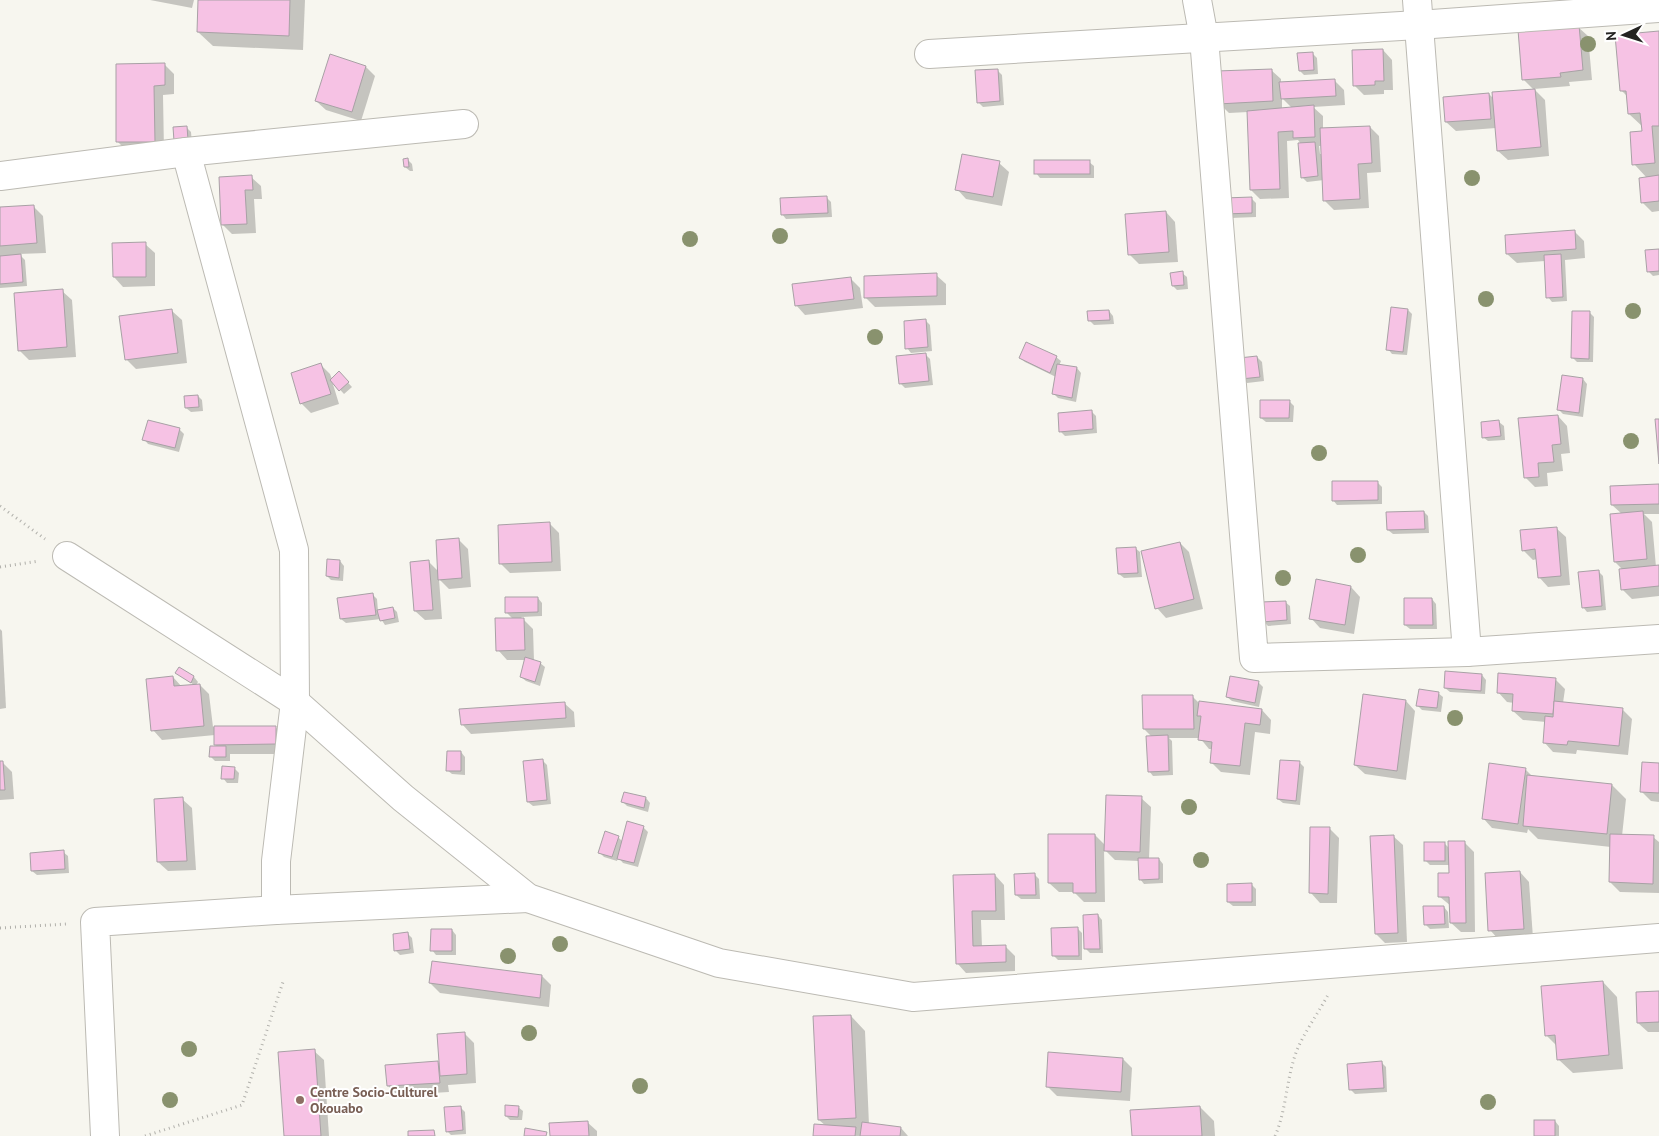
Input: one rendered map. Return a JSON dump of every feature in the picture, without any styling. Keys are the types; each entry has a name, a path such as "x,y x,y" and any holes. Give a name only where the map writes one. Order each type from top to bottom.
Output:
{"street":[{"path":"1197,0 1204,38 1254,658 1467,652 1659,638"},
{"path":"929,54 1204,38 1418,13 1659,8"},
{"path":"1418,13 1467,652"},
{"path":"0,176 186,152 464,124"},
{"path":"186,152 294,550 295,702 276,861 276,910"},
{"path":"67,556 295,702 403,798 528,898 720,963 913,997 1659,938"},
{"path":"105,1136 95,922 276,910 528,898"}],"path":[{"path":"0,506 67,556"},
{"path":"0,568 67,556"},
{"path":"0,928 95,922"},
{"path":"1274,1136 1280,1123 1287,1084 1297,1050 1347,963"},
{"path":"145,1136 242,1106 284,979"}],"building":[{"path":"198,0 290,0 289,36 197,32"},
{"path":"1579,25 1583,70 1560,73 1561,77 1522,80 1518,30"},
{"path":"1659,31 1659,126 1652,126 1655,163 1632,165 1630,132 1642,131 1640,113 1628,114 1626,91 1620,91 1615,35"},
{"path":"1383,49 1384,81 1375,81 1375,85 1353,86 1352,50"},
{"path":"1313,52 1314,70 1299,71 1297,53"},
{"path":"330,54 366,66 352,112 315,101"},
{"path":"165,63 165,85 154,86 155,142 116,142 116,64"},
{"path":"998,69 1000,101 977,103 975,70"},
{"path":"1272,69 1273,101 1218,104 1217,71"},
{"path":"1335,79 1336,96 1281,99 1279,82"},
{"path":"1535,89 1541,147 1497,151 1492,92"},
{"path":"1489,93 1491,119 1445,122 1443,97"},
{"path":"1314,105 1315,137 1293,138 1293,131 1278,132 1280,189 1250,190 1247,111"},
{"path":"187,126 188,140 174,141 173,127"},
{"path":"1370,126 1372,163 1358,164 1360,199 1323,201 1320,128"},
{"path":"1315,142 1318,176 1301,178 1298,143"},
{"path":"962,154 1000,161 993,197 955,190"},
{"path":"408,158 409,167 404,167 403,159"},
{"path":"1034,160 1090,160 1090,174 1034,174"},
{"path":"252,175 253,190 245,190 247,224 221,225 219,177"},
{"path":"1659,175 1659,201 1641,203 1639,178"},
{"path":"827,196 828,213 781,215 780,198"},
{"path":"1252,197 1252,213 1225,214 1224,198"},
{"path":"34,205 37,243 0,246 0,207"},
{"path":"1166,211 1169,252 1128,255 1125,214"},
{"path":"1575,230 1576,249 1506,254 1505,235"},
{"path":"146,242 146,277 113,277 112,243"},
{"path":"1659,249 1659,271 1647,272 1645,250"},
{"path":"21,254 23,282 0,284 0,256"},
{"path":"1561,254 1563,297 1546,298 1544,255"},
{"path":"1183,271 1184,285 1172,286 1170,273"},
{"path":"937,273 937,296 864,298 864,276"},
{"path":"851,277 854,299 795,306 792,284"},
{"path":"63,289 67,347 18,351 14,293"},
{"path":"1391,307 1408,309 1403,352 1386,350"},
{"path":"172,309 178,353 125,360 119,316"},
{"path":"1109,310 1110,320 1088,321 1087,311"},
{"path":"1572,311 1590,311 1589,359 1571,358"},
{"path":"926,319 928,347 905,349 904,321"},
{"path":"1026,342 1057,356 1050,373 1019,358"},
{"path":"926,353 929,381 899,384 896,356"},
{"path":"1257,356 1260,377 1241,379 1239,358"},
{"path":"321,363 331,394 300,404 291,373"},
{"path":"1057,364 1077,367 1072,398 1052,394"},
{"path":"339,371 349,382 339,391 330,380"},
{"path":"1562,375 1583,378 1579,413 1557,410"},
{"path":"198,395 199,407 185,408 184,396"},
{"path":"1260,400 1290,400 1289,418 1260,418"},
{"path":"1092,410 1093,429 1059,432 1058,413"},
{"path":"1558,415 1561,444 1552,445 1554,462 1538,463 1539,477 1524,478 1518,418"},
{"path":"1655,419 1659,419 1659,464"},
{"path":"148,420 180,428 175,448 142,440"},
{"path":"1499,420 1501,436 1482,438 1481,422"},
{"path":"1332,481 1378,481 1378,500 1332,501"},
{"path":"1659,484 1659,504 1611,505 1610,486"},
{"path":"1424,511 1425,529 1387,530 1386,512"},
{"path":"1643,511 1647,559 1614,562 1610,514"},
{"path":"550,522 552,562 499,564 498,525"},
{"path":"1557,527 1561,576 1538,578 1535,549 1522,551 1520,530"},
{"path":"459,538 462,578 438,580 436,540"},
{"path":"1180,542 1194,599 1155,609 1141,551"},
{"path":"1136,547 1138,573 1118,574 1116,548"},
{"path":"327,559 340,560 339,578 326,576"},
{"path":"429,560 433,610 414,611 410,562"},
{"path":"1659,565 1659,586 1621,590 1619,569"},
{"path":"1599,570 1602,606 1582,608 1578,572"},
{"path":"1316,579 1351,586 1345,625 1309,619"},
{"path":"373,593 376,615 340,619 337,598"},
{"path":"505,597 538,597 538,612 505,613"},
{"path":"1404,598 1432,598 1433,625 1404,625"},
{"path":"1286,601 1287,620 1262,622 1261,602"},
{"path":"393,607 395,618 380,621 377,610"},
{"path":"495,618 524,618 525,650 496,651"},
{"path":"525,657 541,662 535,682 520,677"},
{"path":"179,667 194,676 191,683 175,673"},
{"path":"1445,671 1482,674 1481,691 1444,688"},
{"path":"1498,673 1556,678 1553,714 1512,711 1513,694 1497,693"},
{"path":"173,676 174,686 200,684 204,726 151,731 146,679"},
{"path":"1230,676 1259,681 1255,703 1226,697"},
{"path":"1419,689 1439,692 1437,708 1416,706"},
{"path":"1363,694 1406,700 1397,771 1354,765"},
{"path":"1142,695 1193,695 1194,729 1143,729"},
{"path":"1199,701 1262,709 1260,725 1245,723 1240,766 1210,763 1212,742 1198,740 1201,716 1197,716"},
{"path":"1554,701 1623,708 1619,746 1568,741 1567,745 1543,743 1545,716 1553,717"},
{"path":"565,702 566,718 461,725 459,709"},
{"path":"214,726 276,726 276,744 214,745"},
{"path":"1168,735 1169,771 1148,772 1146,736"},
{"path":"210,746 226,746 226,757 209,757"},
{"path":"447,751 461,751 461,771 446,771"},
{"path":"543,759 547,800 527,802 523,761"},
{"path":"1280,760 1300,761 1296,801 1277,799"},
{"path":"0,761 3,761 5,790 0,790"},
{"path":"1642,762 1659,763 1659,793 1640,792"},
{"path":"1489,763 1526,768 1518,824 1482,819"},
{"path":"222,766 235,767 234,779 221,779"},
{"path":"1527,775 1612,784 1607,834 1523,826"},
{"path":"624,792 646,797 644,808 621,802"},
{"path":"1106,795 1142,796 1140,852 1104,851"},
{"path":"183,797 187,861 157,862 154,799"},
{"path":"627,821 644,826 634,863 617,859"},
{"path":"1310,827 1330,827 1328,894 1309,893"},
{"path":"605,831 619,836 612,857 598,853"},
{"path":"1048,834 1095,834 1096,893 1073,893 1073,883 1048,883"},
{"path":"1610,834 1654,835 1653,884 1609,882"},
{"path":"1394,835 1398,933 1375,934 1370,836"},
{"path":"1448,841 1465,841 1466,923 1450,923 1449,897 1438,897 1438,873 1449,873"},
{"path":"1424,842 1445,842 1445,861 1424,861"},
{"path":"64,850 65,869 31,871 30,853"},
{"path":"1138,858 1159,858 1159,879 1139,880"},
{"path":"1520,871 1524,929 1488,931 1485,873"},
{"path":"1035,873 1036,895 1015,895 1014,874"},
{"path":"995,874 996,911 972,911 973,946 1006,945 1006,962 956,964 953,875"},
{"path":"1252,883 1252,902 1227,902 1227,884"},
{"path":"1423,906 1444,906 1445,924 1424,925"},
{"path":"1098,914 1100,949 1084,949 1083,915"},
{"path":"1078,927 1079,956 1052,956 1051,928"},
{"path":"431,929 452,929 452,951 430,951"},
{"path":"408,932 410,949 394,951 393,934"},
{"path":"432,961 542,975 540,998 429,983"},
{"path":"1603,981 1609,1055 1557,1060 1555,1035 1545,1036 1541,986"},
{"path":"1659,991 1659,1022 1637,1023 1636,992"},
{"path":"851,1015 856,1118 818,1120 813,1016"},
{"path":"465,1032 467,1074 440,1076 437,1034"},
{"path":"315,1049 321,1136 284,1136 278,1052"},
{"path":"1048,1052 1123,1058 1121,1092 1046,1087"},
{"path":"438,1061 440,1083 387,1086 385,1065"},
{"path":"1382,1061 1384,1088 1349,1090 1347,1064"},
{"path":"505,1105 519,1106 518,1117 505,1116"},
{"path":"461,1106 463,1130 446,1132 444,1107"},
{"path":"1200,1106 1202,1136 1132,1136 1130,1110"},
{"path":"1534,1120 1555,1120 1555,1136 1534,1136"},
{"path":"588,1121 589,1136 550,1136 549,1123"},
{"path":"862,1122 901,1127 900,1136 860,1136"},
{"path":"814,1124 856,1127 855,1136 813,1136"},
{"path":"525,1128 547,1132 546,1136 524,1136"},
{"path":"434,1130 435,1136 408,1136 408,1131"}],"place":[{"name":"Centre Socio-Culturel Okouabo","path":"300,1100"}]}
